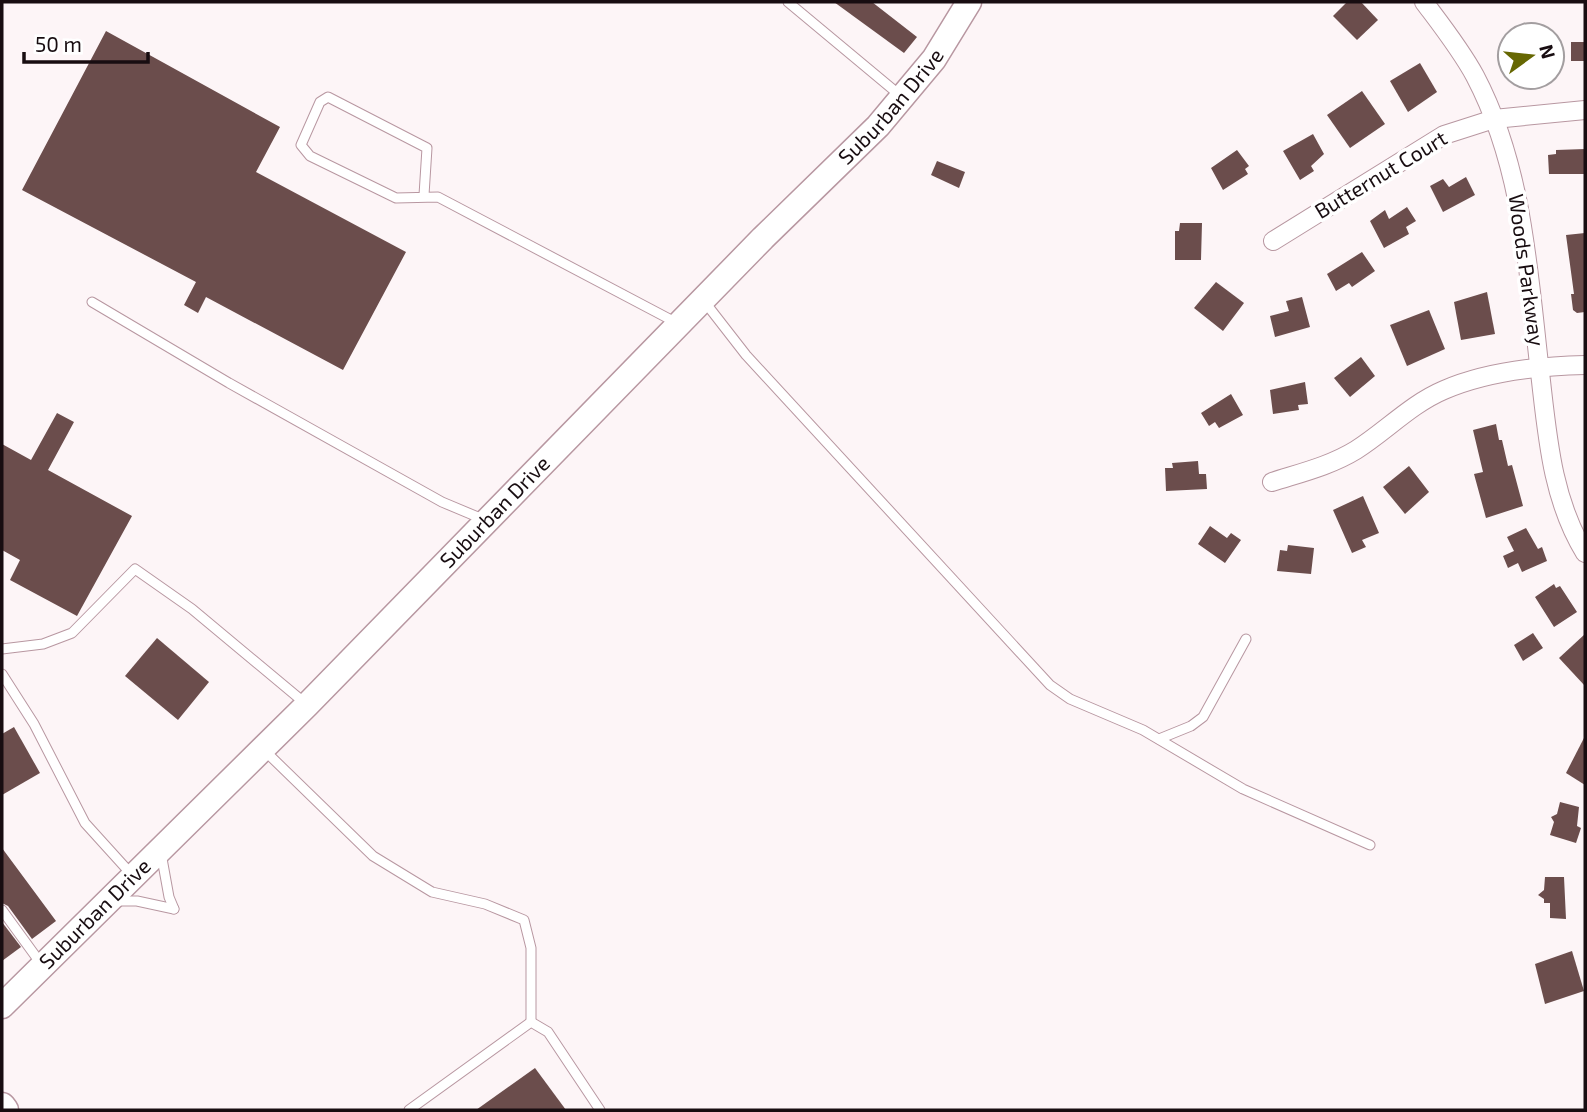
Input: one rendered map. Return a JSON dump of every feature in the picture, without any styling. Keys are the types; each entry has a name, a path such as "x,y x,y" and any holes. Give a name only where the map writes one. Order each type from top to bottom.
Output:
{"main road":[{"name":"Suburban Drive","path":"2,1006 307,705 486,520 904,98 934,59 969,2"}],"street":[{"name":"Woods Parkway","path":"1424,2 1458,48 1494,119 1517,198 1553,476 1585,553"},
{"name":"Butternut Court","path":"1273,241 1444,135 1494,119 1585,110"},
{"path":"1272,482 1327,464 1354,451 1403,414 1445,390 1485,377 1539,367 1585,365"}],"lane":[{"path":"788,2 904,98"},
{"path":"424,195 427,148 328,97 320,102 302,145 304,152 396,198 424,195 438,197 679,324"},
{"path":"703,300 746,355 1050,685 1070,699 1121,719 1159,739 1243,789 1370,845"},
{"path":"92,302 229,383 442,502 486,520"},
{"path":"2,649 43,644 72,633 135,569 192,609 307,705"},
{"path":"1159,739 1191,726 1203,717 1246,639"},
{"path":"2,674 34,724 85,823 134,877"},
{"path":"262,749 373,856 432,892 485,904 524,920 531,948 531,1022"},
{"path":"110,901 137,901 174,909 169,897 161,851"},
{"path":"2,910 43,966"},
{"path":"409,1110 531,1022"},
{"path":"531,1022 548,1032 600,1110"}],"building":[{"path":"834,2 872,2 917,37 904,53"},
{"path":"1347,2 1361,2 1378,20 1357,40 1333,16"},
{"path":"106,31 280,127 256,172 406,252 343,370 206,297 198,313 184,305 196,282 22,190"},
{"path":"1571,42 1585,42 1585,61 1571,61"},
{"path":"1420,63 1437,92 1408,112 1390,81"},
{"path":"1362,91 1385,124 1350,148 1327,115"},
{"path":"1313,134 1324,154 1311,166 1314,171 1300,180 1283,151"},
{"path":"1585,149 1585,174 1549,174 1548,155 1556,154 1556,150"},
{"path":"1237,150 1249,166 1245,169 1248,174 1223,190 1211,168"},
{"path":"937,161 965,172 959,188 931,175"},
{"path":"1466,177 1475,195 1443,212 1430,186 1443,179 1449,187"},
{"path":"1407,207 1416,221 1406,227 1409,234 1384,248 1370,221 1385,210 1389,219"},
{"path":"1180,223 1202,223 1201,260 1175,260 1175,231 1179,231"},
{"path":"1585,233 1585,312 1577,313 1573,310 1571,294 1574,294 1566,235"},
{"path":"1362,252 1375,271 1352,287 1349,283 1336,291 1327,274"},
{"path":"1216,282 1244,303 1223,331 1194,308"},
{"path":"1487,292 1495,334 1461,340 1454,302"},
{"path":"1302,297 1310,327 1275,337 1270,316 1289,311 1286,301"},
{"path":"1429,310 1445,349 1407,366 1390,325"},
{"path":"1361,357 1375,376 1350,397 1334,378"},
{"path":"1305,382 1308,404 1298,405 1299,410 1273,414 1270,390"},
{"path":"1231,394 1243,415 1219,428 1215,422 1209,426 1201,413"},
{"path":"57,413 74,422 48,470 132,516 77,616 10,580 20,560 2,550 2,444 31,460"},
{"path":"1496,424 1508,466 1512,465 1523,506 1486,518 1474,474 1483,472 1473,430"},
{"path":"1198,461 1199,474 1206,474 1207,489 1166,491 1165,468 1173,468 1172,463"},
{"path":"1409,466 1429,492 1405,514 1383,487"},
{"path":"1363,496 1379,533 1362,540 1366,547 1352,553 1333,510"},
{"path":"1210,526 1227,538 1231,533 1241,540 1225,563 1198,544"},
{"path":"1526,528 1538,549 1542,547 1547,561 1522,572 1518,563 1508,568 1503,556 1514,551 1507,537"},
{"path":"1288,545 1314,548 1311,574 1277,571 1280,550 1287,551"},
{"path":"1554,584 1556,588 1560,586 1577,612 1554,627 1535,597"},
{"path":"1533,633 1543,648 1523,661 1514,645"},
{"path":"1585,634 1585,686 1559,658"},
{"path":"157,638 209,682 178,720 125,676"},
{"path":"14,727 40,773 2,795 2,734"},
{"path":"1585,736 1585,785 1566,773"},
{"path":"1560,802 1579,807 1577,826 1581,828 1576,843 1550,835 1554,822 1551,817 1557,814"},
{"path":"2,848 56,921 32,939 8,906 2,903"},
{"path":"1545,877 1564,877 1566,919 1550,918 1550,903 1544,903 1544,899 1538,895 1544,890"},
{"path":"2,922 21,947 2,961"},
{"path":"1572,951 1584,991 1545,1004 1535,964"},
{"path":"535,1068 566,1110 476,1110"}]}
